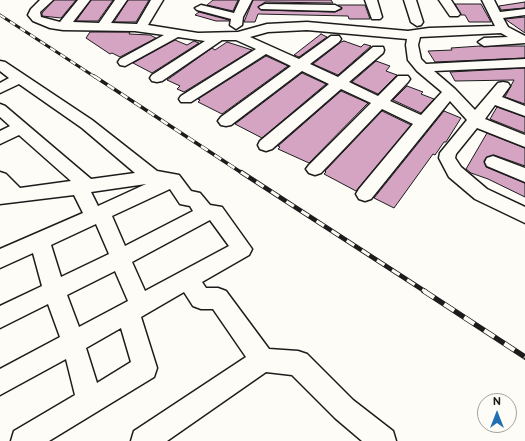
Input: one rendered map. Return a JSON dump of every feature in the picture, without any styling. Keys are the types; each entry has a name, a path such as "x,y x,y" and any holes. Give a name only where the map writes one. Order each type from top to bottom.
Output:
{"street":[{"path":"47,0 35,11 34,15 47,23 63,26 141,28 175,34 217,38"},
{"path":"63,26 84,0"},
{"path":"102,27 121,0"},
{"path":"141,28 157,0"},
{"path":"237,26 246,0"},
{"path":"372,0 376,17"},
{"path":"410,0 415,60 450,92 476,121 525,141"},
{"path":"445,0 454,14"},
{"path":"488,0 503,29 519,38"},
{"path":"265,6 335,7"},
{"path":"201,8 237,26 265,49 423,122"},
{"path":"496,16 525,12"},
{"path":"157,78 237,26 267,28 307,26 414,34 503,29"},
{"path":"125,62 175,34"},
{"path":"414,34 428,45"},
{"path":"467,43 519,38"},
{"path":"226,120 302,66 336,39"},
{"path":"186,99 265,49"},
{"path":"266,145 378,50"},
{"path":"422,68 525,63"},
{"path":"0,65 87,124 152,177"},
{"path":"0,88 19,78"},
{"path":"315,169 403,79"},
{"path":"365,194 423,122 450,92"},
{"path":"525,111 498,92 476,121 448,153 449,162 467,183 481,194 525,215"},
{"path":"0,109 83,186 120,258 134,309 145,368 24,441"},
{"path":"0,138 21,127"},
{"path":"493,162 525,175"},
{"path":"0,179 8,196 152,177 173,180 186,199 194,198 206,213"},
{"path":"0,259 173,180"},
{"path":"0,317 120,258 206,213 215,212 242,249 0,383"},
{"path":"40,242 54,290 73,342 90,402"},
{"path":"188,280 201,299 218,298 264,360"},
{"path":"144,441 264,360 298,362 344,409 383,441"}],"building":[{"path":"54,0 76,0 61,18 42,16 42,13"},
{"path":"91,0 113,0 98,21 76,21"},
{"path":"128,0 149,0 136,22 114,22"},
{"path":"213,0 238,0 233,11 207,5"},
{"path":"253,0 331,0 333,3 265,2 258,7 261,10 335,12 342,9 338,5 365,5 370,19 349,19 348,16 258,14 255,22 244,22"},
{"path":"525,2 525,8 501,10 499,6"},
{"path":"455,4 481,4 491,22 469,22 465,15 461,15"},
{"path":"199,12 229,21 216,21 195,15"},
{"path":"525,17 525,33 505,19"},
{"path":"90,32 130,32 129,34 150,35 156,38 120,57 112,53 110,54 86,38"},
{"path":"321,34 327,37 299,57 294,55"},
{"path":"175,40 187,45 194,41 199,43 152,73 133,63"},
{"path":"344,41 361,47 364,44 371,46 338,75 313,64 341,42"},
{"path":"227,42 252,50 184,92 177,89 180,86 167,80 212,48 215,50"},
{"path":"480,46 525,46 525,58 435,62 428,51 452,50 451,48"},
{"path":"266,56 288,66 222,114 198,102 200,100 198,99"},
{"path":"376,61 390,66 386,71 397,75 378,94 352,82"},
{"path":"525,68 525,104 505,97 514,80 455,81 450,72"},
{"path":"302,73 326,84 262,138 235,124"},
{"path":"407,86 423,92 421,94 434,99 421,113 393,100"},
{"path":"341,91 368,103 309,163 278,149 280,147 278,146"},
{"path":"497,107 525,117 525,133 490,119"},
{"path":"382,111 411,125 356,191 324,174 326,172 325,171"},
{"path":"444,111 461,118 446,142 444,142 435,155 433,154 394,208 374,198"},
{"path":"487,133 525,148 525,166 494,155 487,157 484,161 486,167 525,183 525,197 488,179 471,173 466,169"}],"railway":[{"path":"0,15 95,77"},
{"path":"94,76 242,173"},
{"path":"241,172 426,292"},
{"path":"424,291 525,357"}]}
